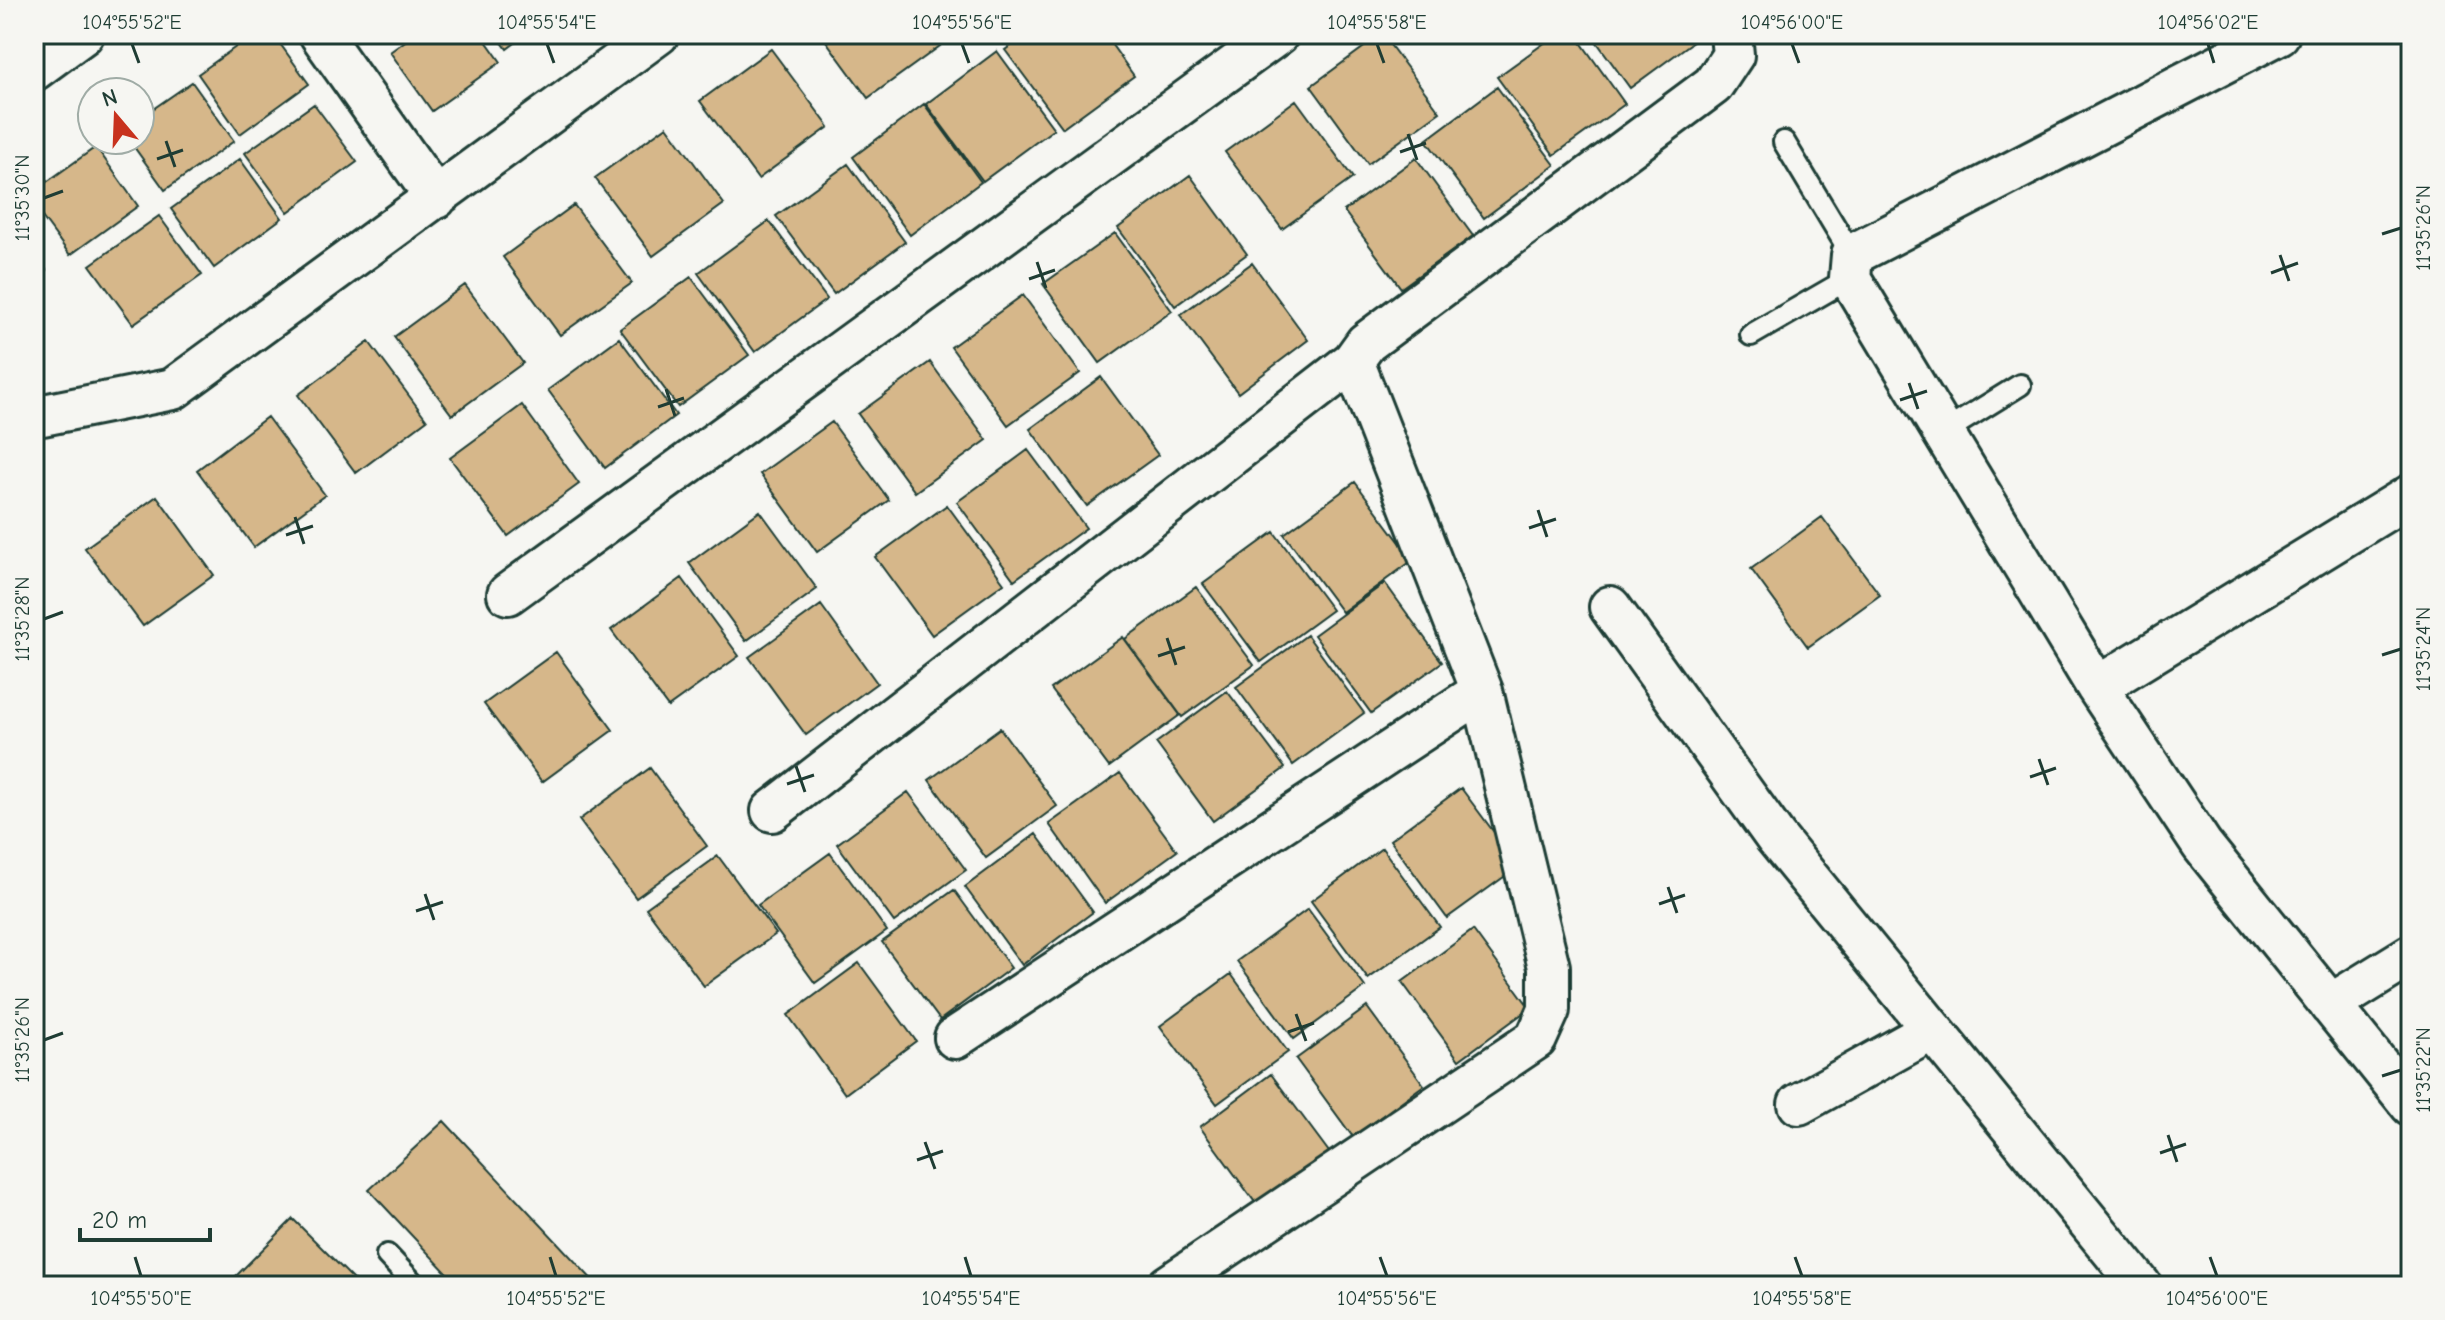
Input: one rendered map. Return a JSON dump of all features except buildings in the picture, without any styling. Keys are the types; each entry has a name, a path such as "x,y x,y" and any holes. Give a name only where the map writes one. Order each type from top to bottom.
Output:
{"street":[{"path":"34,70 83,34"},
{"path":"320,34 436,198"},
{"path":"34,413 43,415 173,389 658,34"},
{"path":"508,594 1278,34"},
{"path":"772,811 1353,361 1366,343 1713,85 1733,55 1731,34"},
{"path":"2279,34 1851,267 1944,432 2097,687 2202,845 2411,1105"},
{"path":"1168,1286 1536,1039 1549,1010 1549,967 1482,691 1353,361"},
{"path":"2097,687 2411,495"},
{"path":"1610,607 1776,838 2141,1286"},
{"path":"955,1038 1482,691"},
{"path":"2330,1005 2411,955"},
{"path":"1799,1104 1932,1030"}],"lane":[{"path":"1751,335 1851,267 1784,142"},
{"path":"1944,432 2020,385"},
{"path":"387,1255 416,1286"}]}
